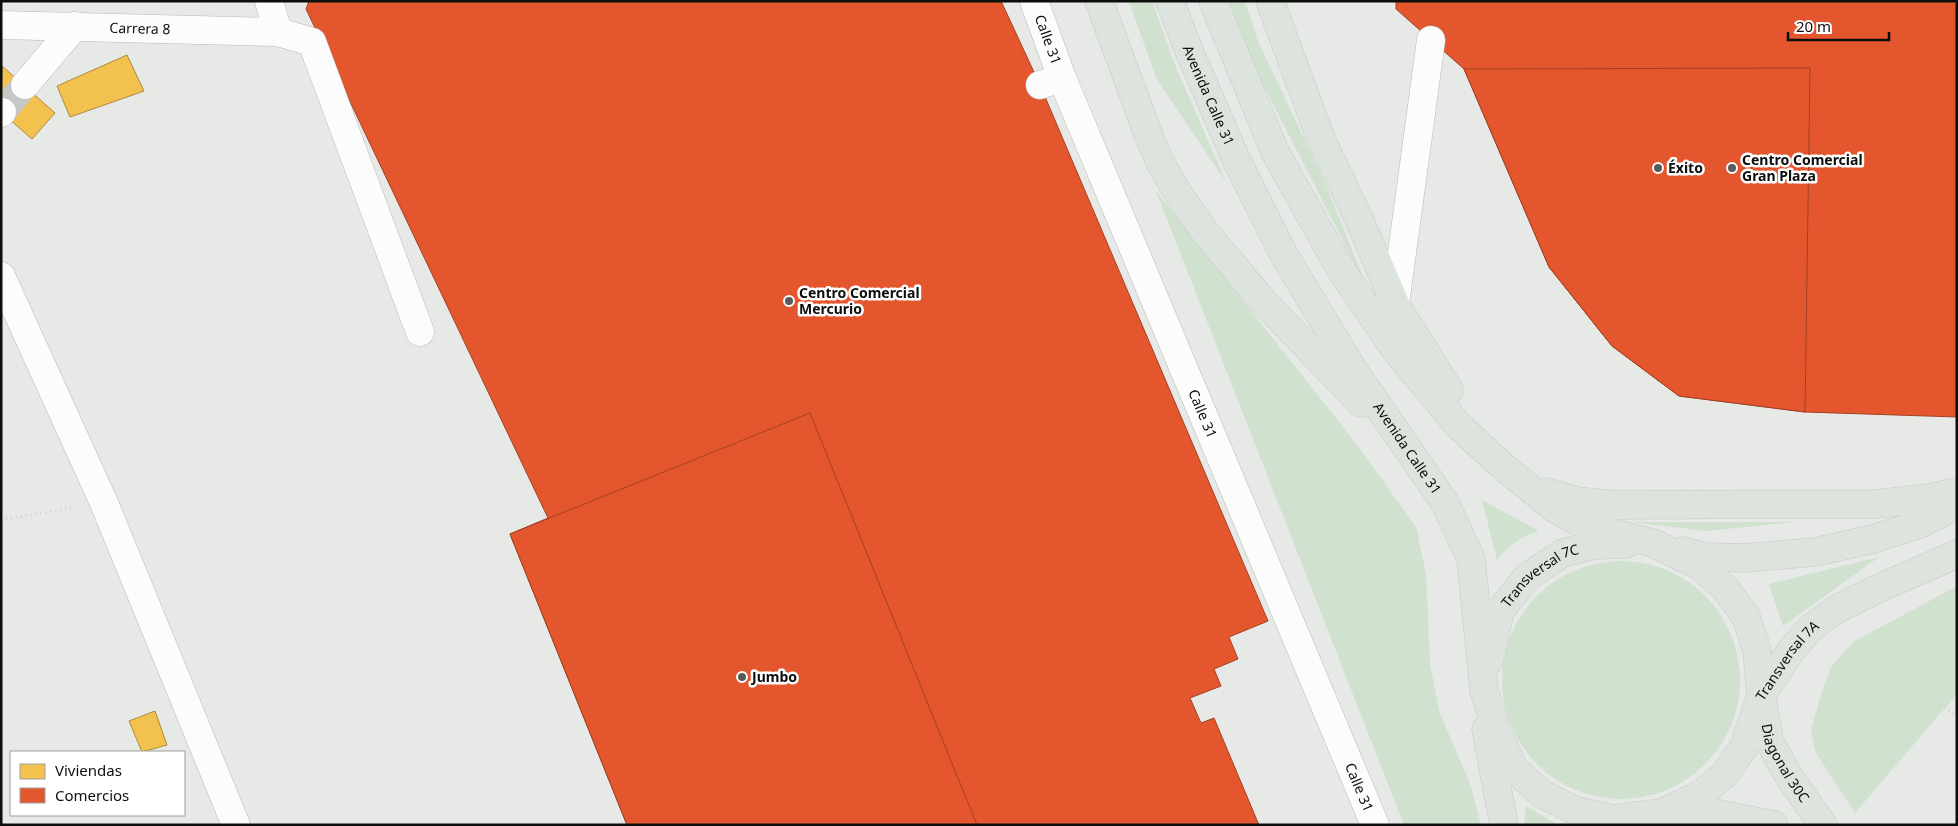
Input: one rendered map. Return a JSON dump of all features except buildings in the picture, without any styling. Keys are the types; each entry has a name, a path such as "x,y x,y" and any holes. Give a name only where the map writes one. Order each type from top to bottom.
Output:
{"main road":[{"path":"1099,1 1161,164 1200,224 1262,300 1422,468"},
{"name":"Avenida Calle 31","path":"1170,1 1189,51 1236,161 1284,255 1354,371 1445,503 1471,559 1484,690 1497,732 1514,768 1542,794 1576,811 1613,819 1662,813"},
{"path":"1213,1 1275,152 1341,270 1372,317 1409,366 1458,424 1526,486 1555,509 1578,521 1604,531 1706,557 1744,558 1815,552 1873,539 1920,524 1957,504"},
{"path":"1270,1 1321,139 1359,219 1395,304 1432,366 1500,463"},
{"path":"1526,486 1577,501 1614,505 1876,504 1929,498 1957,492"},
{"path":"1653,543 1700,566 1726,589 1746,618 1757,650 1761,696"},
{"name":"Transversal 7C","path":"1504,825 1486,732 1484,690 1500,611 1527,577 1563,553 1594,545 1653,543"},
{"name":"Transversal 7A","path":"1662,813 1700,795 1725,774 1744,747 1761,696 1792,649 1811,628 1835,610 1877,589 1957,554"},
{"name":"Diagonal 30C","path":"1761,696 1770,743 1790,778 1823,825"},
{"path":"1632,825 1662,813 1713,812 1774,825"}],"street":[{"path":"269,1 278,32"},
{"name":"Calle 31","path":"1034,1 1051,81 1375,825"},
{"name":"Carrera 8","path":"1,25 278,32 312,42 420,332"},
{"path":"25,85 75,26"},
{"path":"1395,304 1431,40"},
{"path":"1,276 104,503 236,825"}],"path":[{"path":"1,520 104,503"},
{"path":"1945,707 1957,716"}],"green space":[{"path":"1129,1 1152,1 1175,65 1226,182 1156,78"},
{"path":"1229,1 1245,1 1257,39 1324,181 1370,294 1246,51"},
{"path":"1156,191 1355,442 1416,527 1426,574 1430,663 1439,711 1471,786 1481,825 1404,825"},
{"path":"1482,500 1539,531 1515,542 1497,560"},
{"path":"1631,522 1795,522 1706,531"},
{"path":"1879,557 1783,626 1769,584"},
{"path":"1621,561 1644,564 1677,575 1705,596 1726,624 1737,657 1740,680 1737,703 1726,736 1705,764 1677,785 1644,796 1621,799 1598,796 1565,785 1537,764 1516,736 1505,703 1502,680 1505,657 1516,624 1537,596 1565,575 1598,564"},
{"path":"1957,586 1957,694 1855,813 1816,753 1811,731 1820,697 1831,667 1853,642"},
{"path":"1526,806 1558,825 1524,825"}],"tunnel":[{"path":"2,112 25,85"}],"place":[{"name":"Éxito","path":"1658,168"},
{"name":"Centro Comercial Gran Plaza","path":"1732,168"},
{"name":"Centro Comercial Mercurio","path":"789,301"},
{"name":"Jumbo","path":"742,677"}]}
